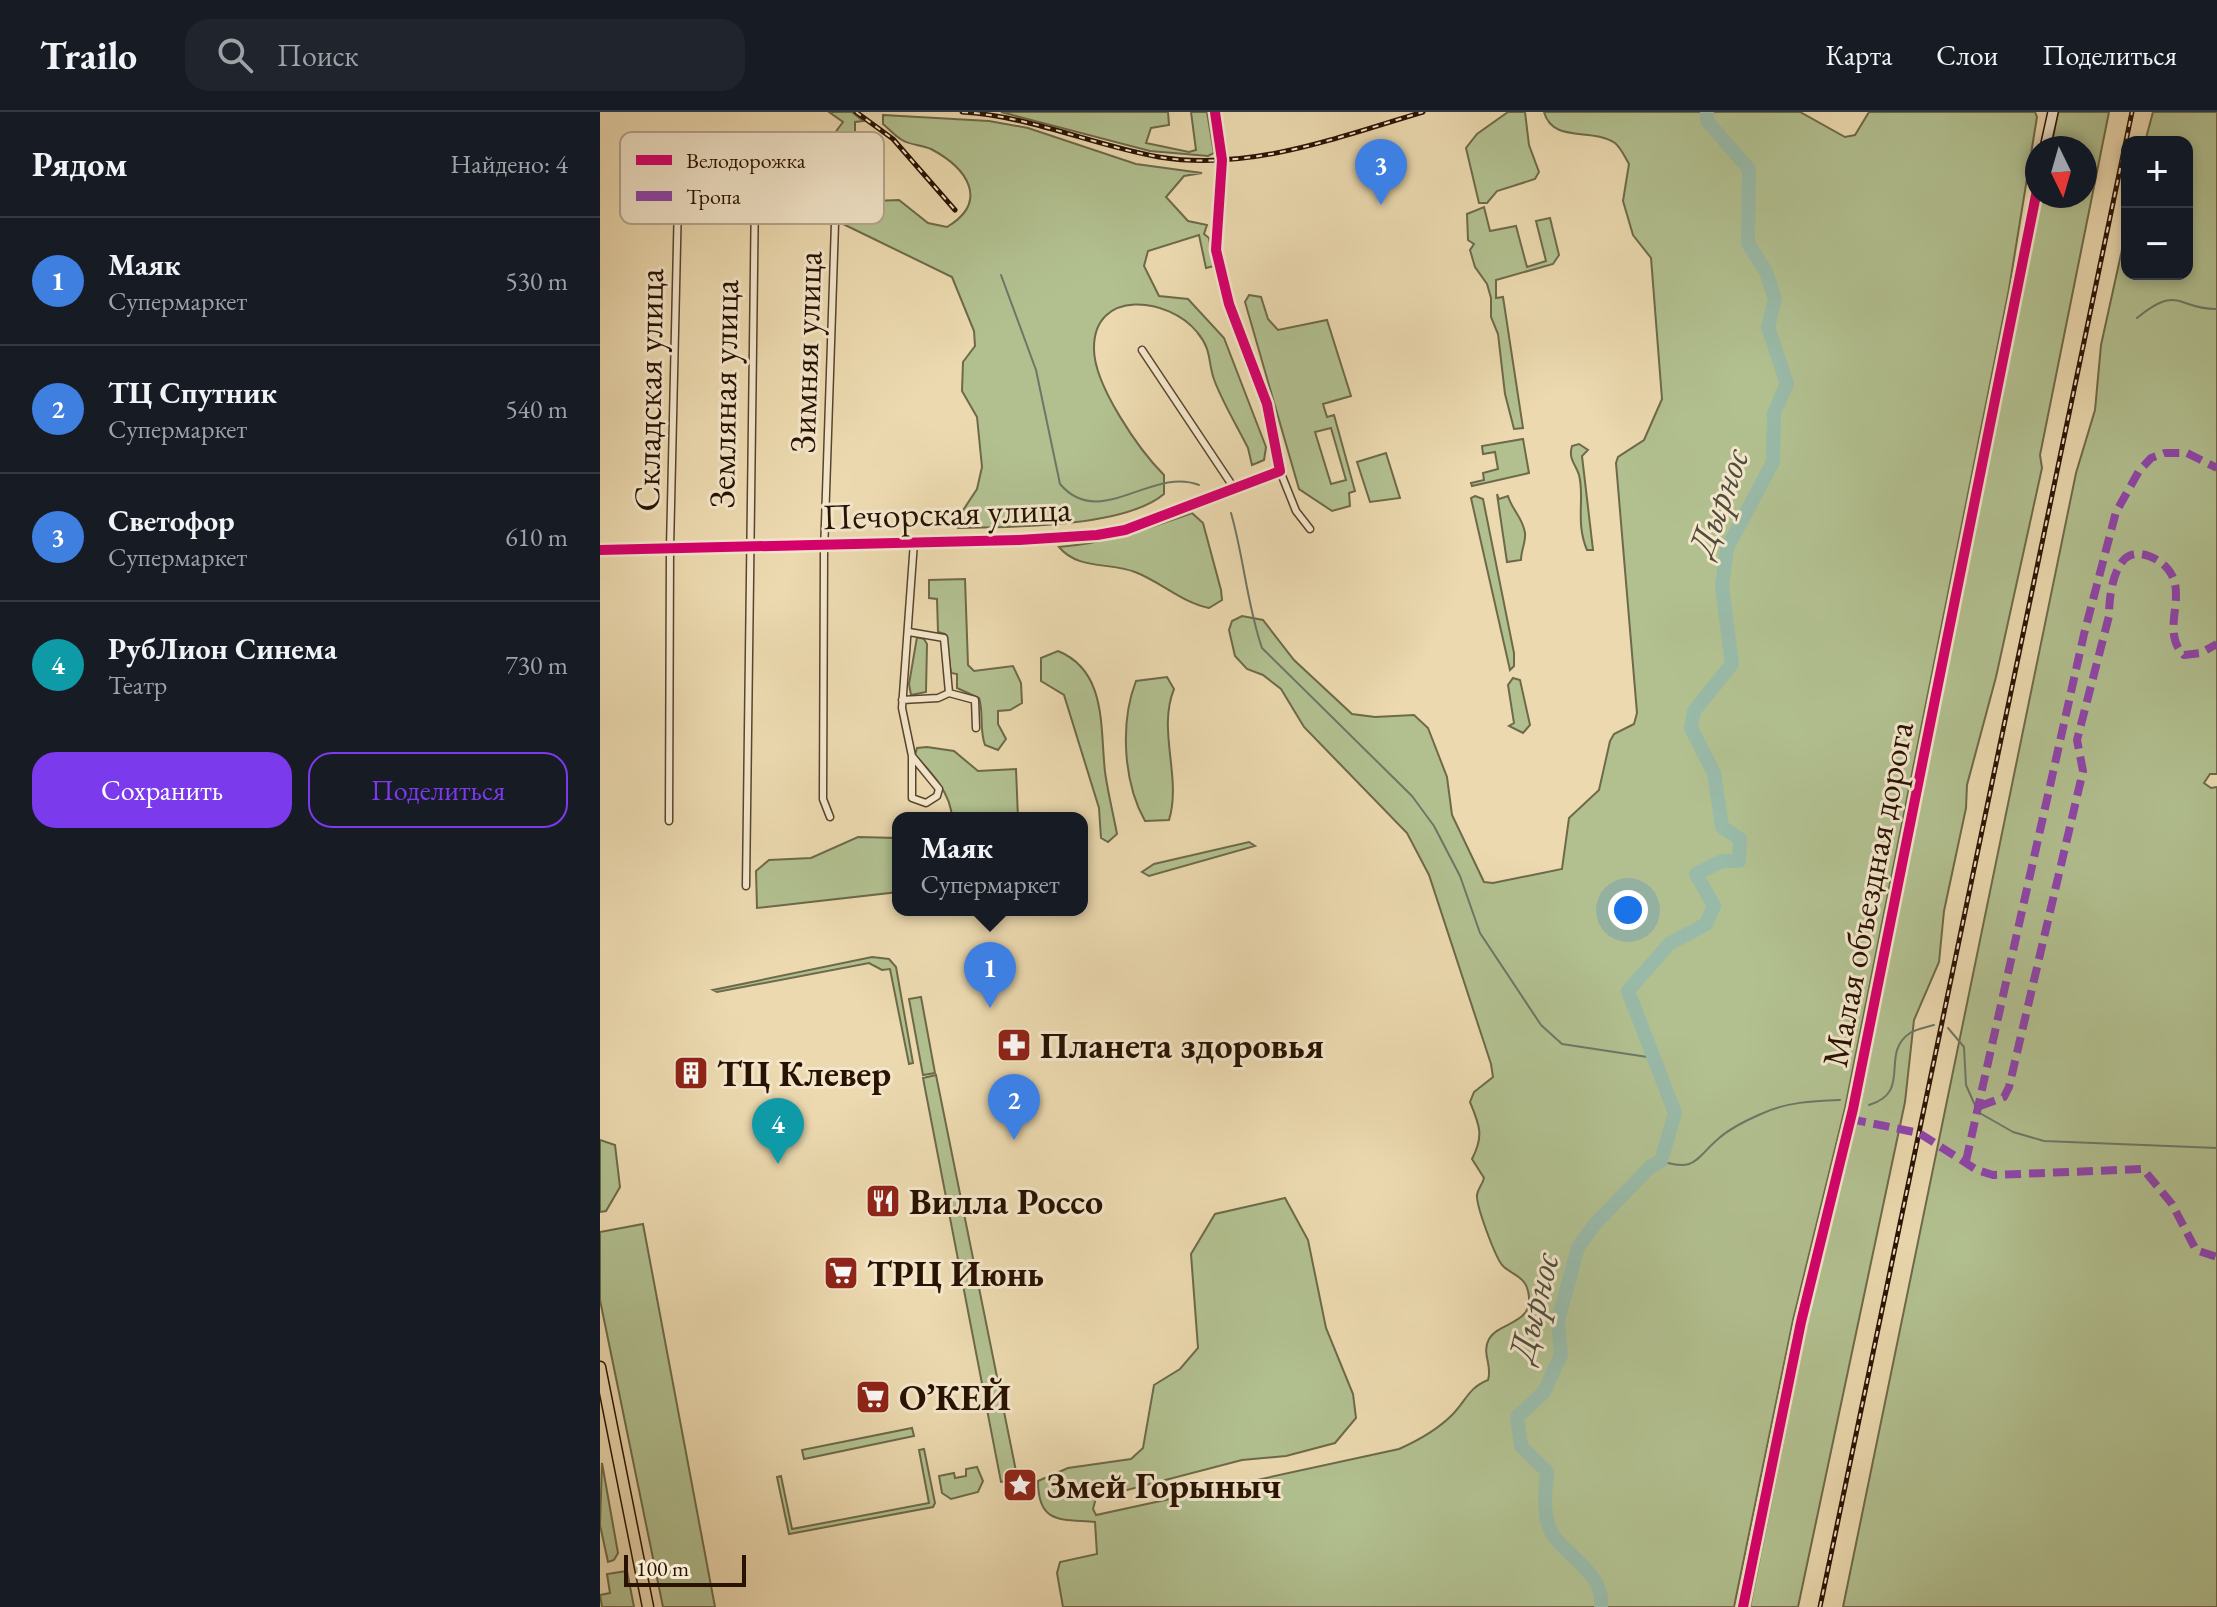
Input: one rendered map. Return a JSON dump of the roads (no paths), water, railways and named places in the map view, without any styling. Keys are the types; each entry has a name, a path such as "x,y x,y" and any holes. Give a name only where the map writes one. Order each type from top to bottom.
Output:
{"main road":[{"path":"600,1367 648,1607"}],"street":[{"path":"1215,112 1222,160 1216,250 1229,304 1267,404 1281,469 1296,511 1310,529"},
{"path":"2048,136 2053,112"},
{"name":"Малая объездная дорога","path":"1743,1607 1801,1322 1853,1109 2033,208"},
{"name":"Складская улица","path":"669,821 670,548 677,224"},
{"name":"Земляная улица","path":"746,886 754,224"},
{"name":"Зимняя улица","path":"830,817 823,799 822,742 835,224"},
{"path":"1142,350 1234,488"},
{"name":"Печорская улица","path":"600,550 1019,540 1114,532 1281,469"},
{"path":"912,756 939,789 937,796 926,803 912,798 912,756 902,700 914,542"},
{"path":"909,632 944,638 949,693"},
{"path":"902,700 949,693 975,700 976,728"}],"waterway":[{"name":"Дырнос","path":"1601,1607 1601,1596 1592,1576 1553,1535 1545,1505 1547,1472 1521,1446 1517,1417 1544,1392 1561,1355 1558,1321 1578,1247 1595,1224 1650,1167 1661,1161 1675,1113 1628,991 1669,944 1706,924 1714,906 1696,874 1722,861 1739,861 1740,839 1722,827 1714,773 1691,728 1694,711 1732,664 1722,586 1727,548 1773,462 1774,413 1787,384 1768,327 1775,299 1766,272 1748,243 1749,169 1707,121 1707,112"},
{"path":"1001,275 1036,370 1060,484 1076,497 1092,501 1109,500 1163,483 1181,481 1199,485"},
{"path":"2137,318 2170,300 2217,309"},
{"path":"1231,513 1262,648 1412,796 1434,826 1460,876 1480,933 1541,1025 1562,1044 1654,1058"},
{"path":"1869,1105 1890,1091 1901,1042 1912,1032 1934,1025"},
{"path":"1948,1028 1964,1047 1966,1085 1978,1112 2013,1132 2044,1141 2217,1148"},
{"path":"1661,1161 1681,1165 1694,1162 1727,1132 1770,1110 1800,1103 1840,1100"}],"railway":[{"path":"856,112 883,132"},
{"path":"962,112 1012,119 1134,152 1193,160 1226,160 1293,150 1423,112"},
{"path":"1820,1607 2132,112"},
{"path":"884,132 955,210"}],"place":[{"name":"Светофор","path":"1381,205"},
{"name":"Маяк","path":"990,1008"},
{"name":"Планета здоровья","path":"1014,1045"},
{"name":"ТЦ Клевер","path":"691,1073"},
{"name":"ТЦ Спутник","path":"1014,1140"},
{"name":"РубЛион Синема","path":"778,1164"},
{"name":"Вилла Россо","path":"883,1201"},
{"name":"ТРЦ Июнь","path":"841,1273"},
{"name":"О’КЕЙ","path":"873,1397"},
{"name":"Змей Горыныч","path":"1020,1485"}]}
